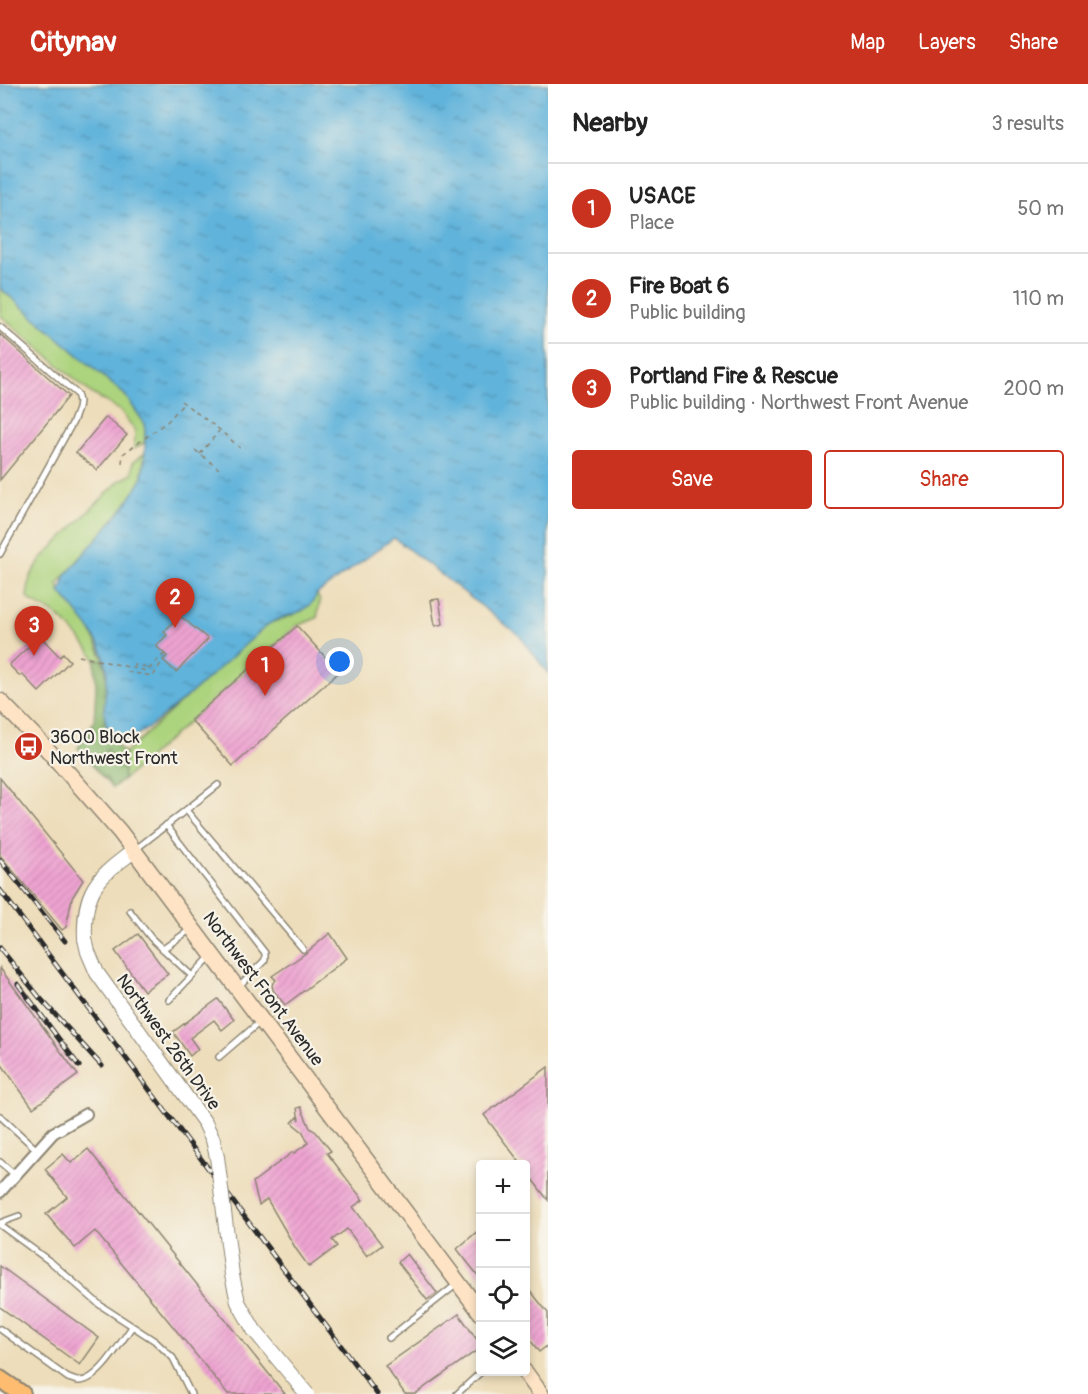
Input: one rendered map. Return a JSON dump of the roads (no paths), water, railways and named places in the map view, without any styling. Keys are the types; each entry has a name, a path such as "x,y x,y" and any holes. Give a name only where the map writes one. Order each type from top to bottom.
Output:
{"highway":[{"path":"0,1379 21,1394"}],"main road":[{"name":"Northwest Front Avenue","path":"0,701 96,803 135,850 476,1308"},
{"path":"529,1376 542,1394"}],"street":[{"name":"Northwest 26th Drive","path":"135,850 106,872 95,886 87,904 84,923 88,952 97,973 205,1123 213,1140 217,1157 232,1275 238,1302 254,1330 306,1394"},
{"path":"0,1192 53,1133 86,1114"}],"lane":[{"path":"0,327 77,394 79,401 73,422 0,554"},
{"path":"135,850 218,786"},
{"path":"186,810 303,949"},
{"path":"166,825 265,953 265,960 238,987"},
{"path":"130,910 151,938 192,976"},
{"path":"163,949 193,927"},
{"path":"169,1000 213,954"},
{"path":"219,1057 263,1020"},
{"path":"0,1116 37,1150"},
{"path":"0,1162 15,1175"},
{"path":"0,1224 19,1216"},
{"path":"0,1224 52,1263 100,1305 155,1341 173,1358 191,1394"},
{"path":"389,1338 458,1283"},
{"path":"0,1329 69,1378 78,1381 87,1380 98,1372 132,1327"},
{"path":"457,1394 476,1376"}],"water":[{"path":"0,84 548,84 548,673 520,636 394,538 317,594 307,608 271,622 193,692 148,728 126,740 110,734 105,718 107,673 102,651 83,619 60,592 66,575 125,506 141,481 145,461 145,424 125,395 0,288"}],"railway":[{"path":"0,860 65,941"},
{"path":"0,890 377,1394"},
{"path":"0,948 40,998 102,1066"},
{"path":"18,984 79,1066"}],"place":[{"name":"Fire Boat 6","path":"175,628"},
{"name":"Portland Fire & Rescue","path":"34,656"},
{"name":"USACE","path":"265,696"},
{"name":"3600 Block Northwest Front","path":"29,747"}]}
